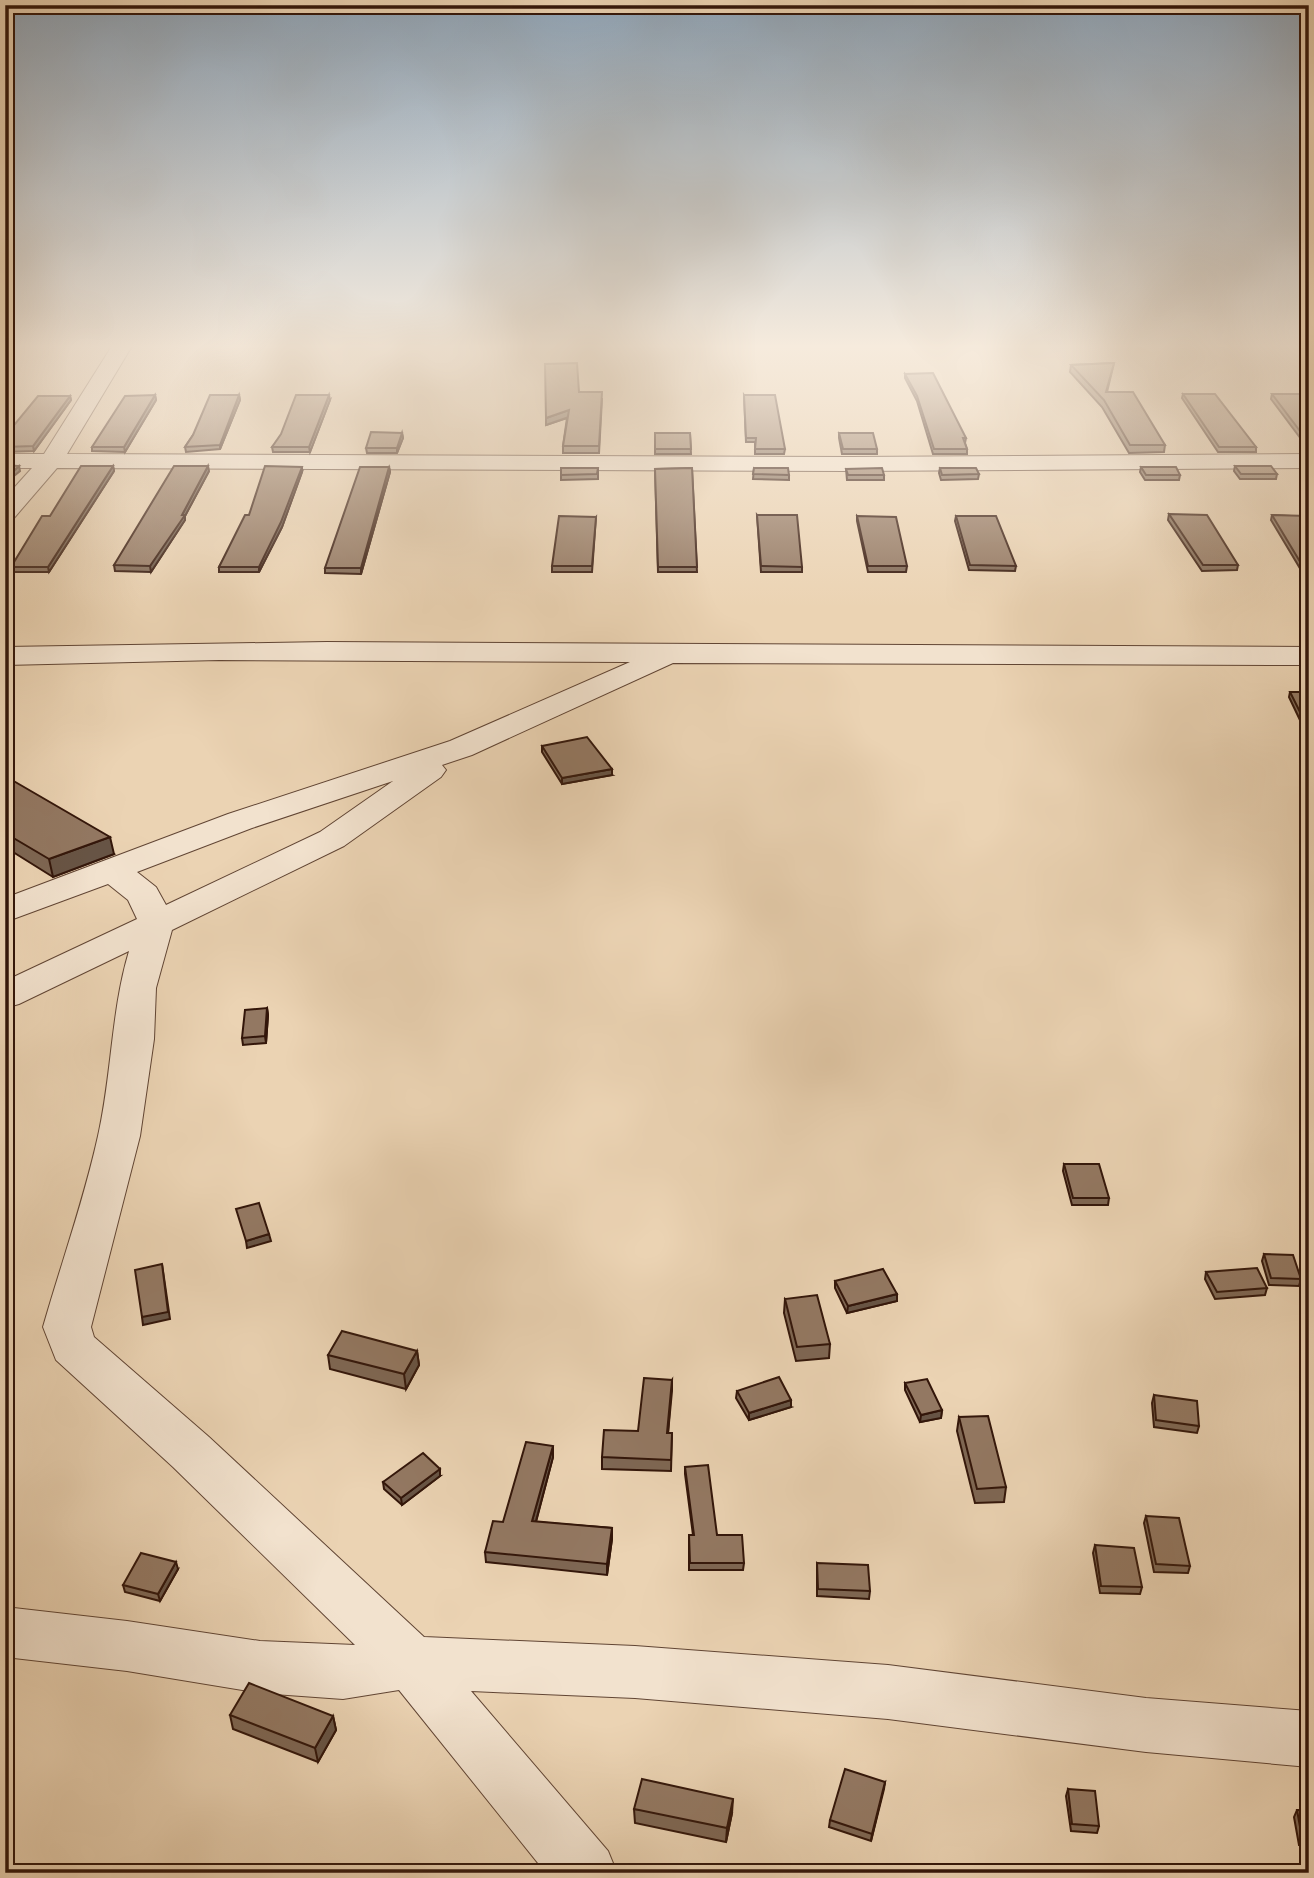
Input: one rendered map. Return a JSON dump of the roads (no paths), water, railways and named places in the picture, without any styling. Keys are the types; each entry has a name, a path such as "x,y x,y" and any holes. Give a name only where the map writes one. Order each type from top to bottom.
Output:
{"street":[{"path":"5,513 52,460 68,434"},
{"path":"5,461 823,464 1309,461"},
{"path":"5,656 127,652 455,650 673,654 1309,656"},
{"path":"5,911 111,868 240,821 461,748 673,654"},
{"path":"5,996 156,921 271,870 332,839 461,748"},
{"path":"111,868 143,895 156,921 137,988 134,1039 119,1136 67,1326 73,1347 191,1452 411,1662 586,1873"},
{"path":"5,1632 127,1646 260,1667 343,1673 411,1662 635,1672 888,1692 1146,1726 1309,1739"}]}
